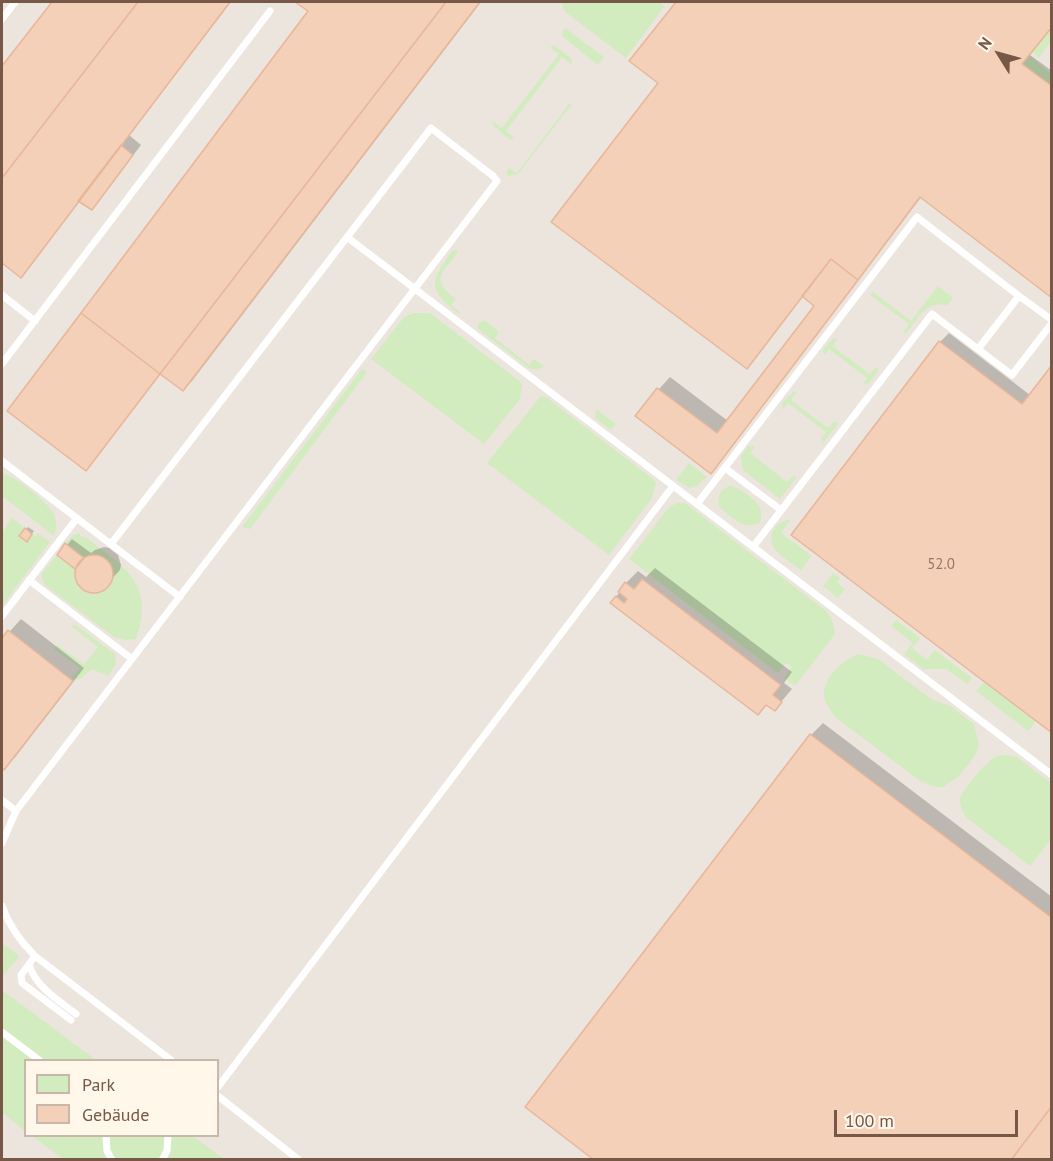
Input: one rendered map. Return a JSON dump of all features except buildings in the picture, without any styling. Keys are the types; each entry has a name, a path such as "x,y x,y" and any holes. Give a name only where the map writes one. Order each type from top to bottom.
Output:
{"lane":[{"path":"2,19 15,2"},
{"path":"2,364 270,11"},
{"path":"2,843 16,811 496,181 492,176 431,128 111,544"},
{"path":"697,504 917,217 1052,321 1012,375 932,314 753,547"},
{"path":"347,237 1052,775"},
{"path":"2,295 34,321"},
{"path":"978,349 1019,296"},
{"path":"2,461 180,597"},
{"path":"725,468 781,510"},
{"path":"219,1086 673,486"},
{"path":"2,616 76,518"},
{"path":"29,580 132,659"},
{"path":"2,800 16,811"},
{"path":"2,906 4,923 35,956 170,1059"},
{"path":"28,965 33,977 41,987 74,1017 22,983 21,975 28,965 35,956"},
{"path":"2,1032 38,1059"},
{"path":"219,1097 299,1160"},
{"path":"106,1137 107,1151 112,1160"},
{"path":"162,1160 168,1137"}],"shaded area":[{"path":"2,2 1051,2 1051,1159 2,1160"}],"green space":[{"path":"562,2 660,2 664,7 626,58 564,11"},
{"path":"565,28 604,57 598,65 563,37 562,32"},
{"path":"1049,29 1051,41 1039,58 1032,52"},
{"path":"554,45 572,59 571,64 562,57 506,131 514,138 510,140 492,124 493,122 502,128 559,54 550,48"},
{"path":"1029,55 1051,74 1050,85 1022,64"},
{"path":"570,103 572,104 518,174 508,176 506,172 509,168 517,173"},
{"path":"453,250 457,250 457,254 443,272 441,282 456,299 451,305 460,312 459,314 441,298 435,284 436,277"},
{"path":"938,286 953,298 947,306 933,305 928,308 918,317 906,334 903,332 909,324 870,295 873,292 911,321"},
{"path":"414,313 430,313 522,383 520,399 484,444 371,359 404,317"},
{"path":"484,320 499,332 495,338 529,365 534,359 545,367 530,369 478,329 478,324"},
{"path":"834,338 838,338 832,346 870,374 876,367 879,370 869,383 863,384 867,378 829,349 824,356 823,349"},
{"path":"362,369 367,372 250,529 242,527"},
{"path":"793,392 796,392 791,400 828,428 835,421 838,424 824,442 821,439 826,432 788,403 783,410 782,403"},
{"path":"541,396 546,397 656,483 652,498 609,555 487,463"},
{"path":"596,409 616,424 611,430 595,418"},
{"path":"748,446 755,446 750,453 787,482 794,475 797,477 780,499 743,470 741,456"},
{"path":"689,463 707,477 697,486 690,488 676,480"},
{"path":"2,474 22,483 50,508 56,522 54,536 2,496"},
{"path":"729,486 742,491 758,504 761,512 760,523 743,524 720,508 718,501 720,495"},
{"path":"677,503 685,503 830,616 835,634 795,686 784,678 792,667 786,663 779,672 775,671 629,559 669,507"},
{"path":"12,518 35,536 38,533 50,542 2,606 2,532"},
{"path":"791,519 781,533 812,556 801,570 778,553 771,542 771,536 776,527 781,522"},
{"path":"80,533 80,536 87,538 114,558 133,579 142,605 136,639 125,640 114,637 46,586 42,580 42,573 57,555 75,569 76,581 84,590 97,592 105,589 112,573 110,565 104,558 96,555 84,558 65,543 73,535"},
{"path":"833,573 840,578 837,583 845,589 838,598 823,586"},
{"path":"896,620 920,638 912,648 927,660 935,650 972,678 967,684 947,669 923,669 904,654 913,643 891,626"},
{"path":"76,625 115,654 116,664 108,676 92,669 80,679 71,679 80,668 54,649 57,645 84,664 98,647 71,626"},
{"path":"858,654 878,659 931,699 950,706 974,724 979,744 974,757 959,776 943,787 935,787 919,780 835,717 825,700 826,685 839,666"},
{"path":"984,682 1036,721 1028,731 976,691"},
{"path":"1007,755 1017,757 1051,783 1051,839 1030,866 967,818 961,805 962,796 982,769 993,758"},
{"path":"2,943 18,955 18,958 2,977"},
{"path":"2,990 95,1059 24,1059 24,1130 2,1112"},
{"path":"33,1137 194,1137 224,1159 63,1159"}]}
